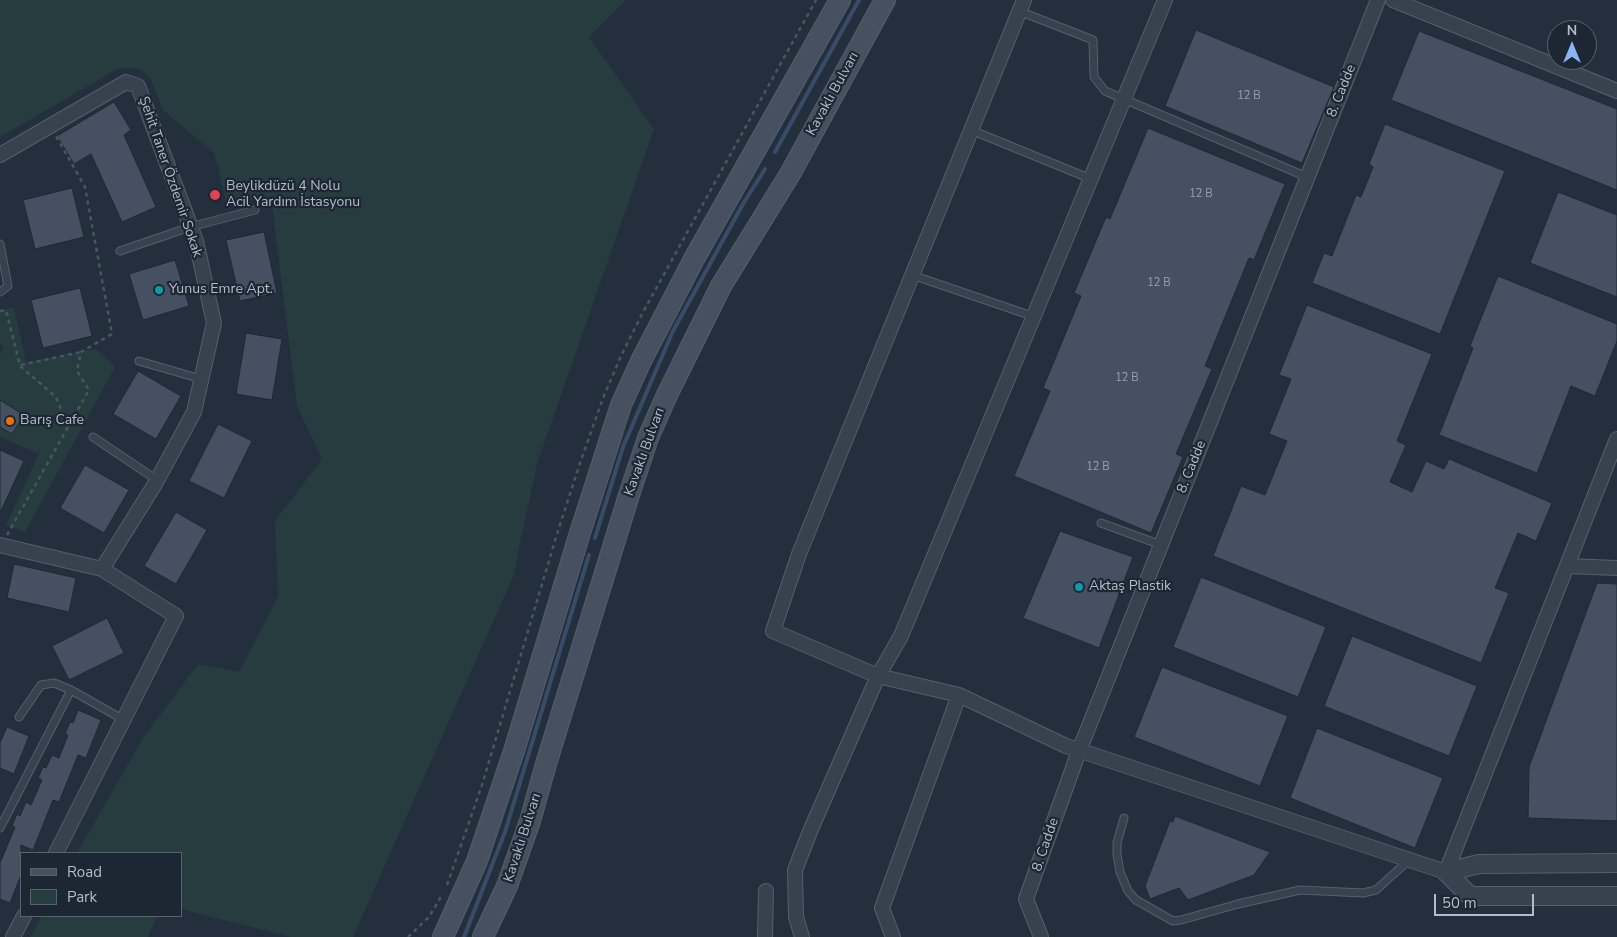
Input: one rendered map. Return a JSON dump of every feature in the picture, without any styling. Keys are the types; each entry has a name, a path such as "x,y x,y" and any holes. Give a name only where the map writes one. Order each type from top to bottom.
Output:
{"main road":[{"path":"443,937 480,852 514,751 596,480 621,405 641,361 694,259 840,0"},
{"name":"Kavaklı Bulvarı","path":"483,937 507,886 530,821 629,495 655,421 721,286 790,174 885,0"}],"street":[{"path":"802,937 796,918 795,870 878,676 901,636 1165,0"},
{"name":"8. Cadde","path":"1041,937 1026,900 1079,751 1378,0"},
{"path":"1393,0 1617,91"},
{"path":"1021,6 799,554 773,631 878,676 959,695 1079,751 1446,872 1470,896 1617,896"},
{"name":"Şehit Taner Özdemir Sokak","path":"50,126 126,82 138,86 196,241 214,323 194,412 157,480 102,569"},
{"path":"0,155 50,126"},
{"path":"1446,872 1617,439"},
{"path":"0,546 102,569 176,616 57,852"},
{"path":"1567,566 1617,568"},
{"path":"893,937 882,908 959,695"},
{"path":"1446,872 1480,864 1617,863"},
{"path":"765,937 766,891"},
{"path":"14,937 24,917"}],"lane":[{"path":"1021,6 1093,40 1094,78 1105,91 1308,177"},
{"path":"971,130 1091,179"},
{"path":"120,251 190,226 255,210"},
{"path":"0,244 8,286 0,292"},
{"path":"912,275 1034,317"},
{"path":"139,361 201,379"},
{"path":"93,437 157,480"},
{"path":"1101,523 1161,546"},
{"path":"18,717 41,685 54,683 71,690 124,720"},
{"path":"0,828 71,690"},
{"path":"1124,818 1117,843 1120,872 1128,892 1136,900 1173,920 1181,920 1238,904 1300,890 1363,894 1376,890 1409,860"}],"path":[{"path":"20,366 81,352 112,334 85,187 50,126"},
{"path":"0,312 6,310 20,366 56,397 68,427"},
{"path":"0,546 88,390 77,371 81,352"}],"green space":[{"path":"0,0 626,0 589,37 654,129 537,464 513,577 353,937 290,937 182,909 182,852 78,852 143,738 198,664 239,672 278,597 275,521 322,459 297,406 271,197 227,204 214,153 163,110 150,77 138,68 119,68 0,137"},
{"path":"14,307 26,362 96,349 115,367 25,532 6,525 39,454 0,437 0,354 4,346 0,344 0,311"},
{"path":"41,917 157,917 148,937 30,937"}],"building":[{"path":"1196,30 1334,87 1302,163 1165,106"},
{"path":"1419,31 1617,109 1617,190 1391,100"},
{"path":"114,102 131,130 124,135 156,207 122,222 91,154 74,164 57,136"},
{"path":"1385,124 1505,171 1440,334 1312,283 1324,253 1332,256 1356,195 1361,197 1373,167 1369,164"},
{"path":"1148,128 1285,184 1254,260 1249,258 1205,366 1212,369 1176,454 1183,457 1151,533 1014,476 1050,391 1043,388 1081,296 1074,293 1106,217 1110,219"},
{"path":"72,188 84,237 35,249 23,200"},
{"path":"1558,192 1617,215 1617,297 1530,263"},
{"path":"264,232 277,293 240,301 226,240"},
{"name":"Yunus Emre Apt.","path":"175,260 189,306 143,320 129,274"},
{"path":"1498,276 1617,324 1617,341 1595,396 1571,386 1537,473 1439,435 1473,348 1470,346"},
{"path":"80,288 92,336 43,348 31,300"},
{"path":"1307,305 1432,354 1397,441 1406,445 1390,482 1412,492 1426,461 1444,469 1449,459 1552,503 1536,541 1518,533 1495,588 1509,593 1481,663 1213,556 1241,486 1265,495 1287,441 1269,434 1291,379 1279,375"},
{"path":"246,333 282,339 272,400 236,394"},
{"path":"138,371 181,396 156,439 113,414"},
{"name":"Barış Cafe","path":"0,400 24,415 12,434 0,427"},
{"path":"218,424 252,441 224,498 189,481"},
{"path":"0,450 24,461 0,513"},
{"path":"85,465 129,490 104,533 60,508"},
{"path":"176,512 207,530 176,584 144,566"},
{"name":"Aktaş Plastik","path":"1060,531 1133,557 1099,648 1023,618"},
{"path":"14,564 76,578 69,612 7,598"},
{"path":"1201,577 1326,627 1298,697 1173,647"},
{"path":"1597,583 1617,584 1617,821 1528,818 1529,767"},
{"path":"107,618 124,653 69,680 52,646"},
{"path":"1352,636 1477,686 1449,756 1324,706"},
{"path":"1162,667 1288,716 1260,786 1134,737"},
{"path":"78,710 101,720 86,758 78,755 59,802 53,800 33,850 21,845 20,878 10,903 0,899 0,863 15,827 12,826 17,814 20,816 26,802 31,805 42,780 38,778 43,767 46,768 52,755 59,758 68,735 65,734 70,722 73,723"},
{"path":"7,727 29,736 14,774 0,768 0,743"},
{"path":"1317,728 1443,778 1415,848 1290,798"},
{"path":"1175,816 1270,852 1254,875 1188,900 1179,888 1150,899 1145,886 1170,821 1173,822"}],"waterway":[{"path":"775,152 859,0"},
{"path":"595,538 623,447 673,331 743,204 765,169"},
{"path":"464,937 505,832 589,555"}],"place":[{"name":"Beylikdüzü 4 Nolu Acil Yardım İstasyonu","path":"215,195"},
{"name":"Yunus Emre Apt.","path":"159,290"},
{"name":"Barış Cafe","path":"10,421"},
{"name":"Aktaş Plastik","path":"1079,587"}]}
